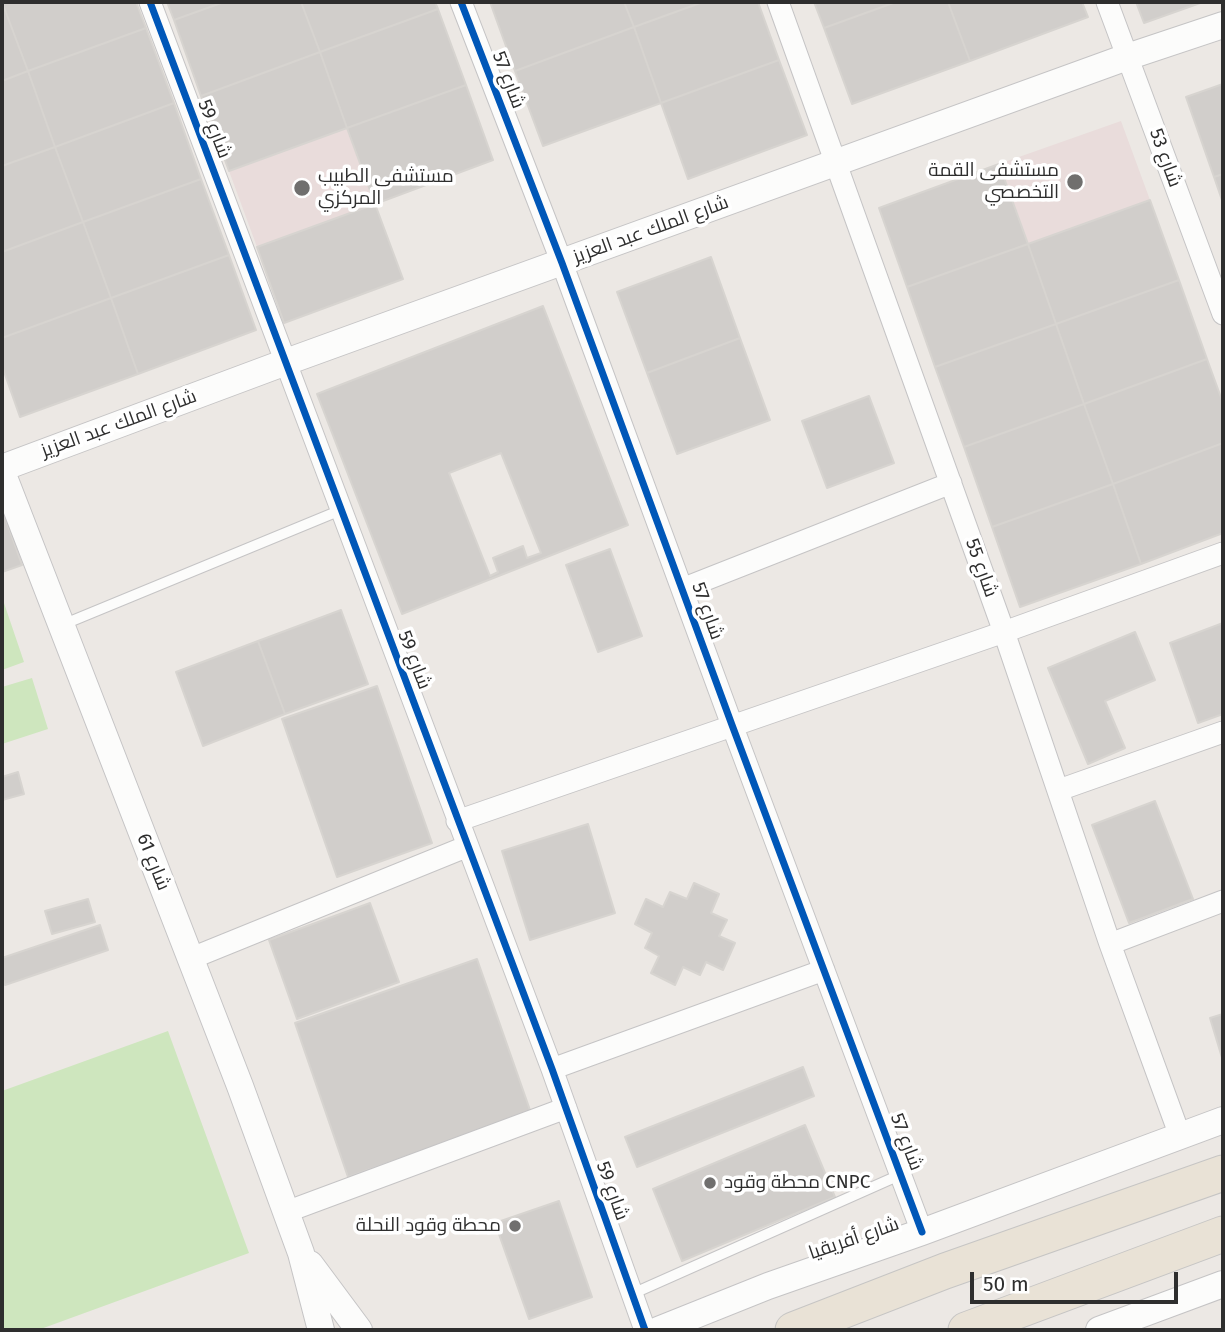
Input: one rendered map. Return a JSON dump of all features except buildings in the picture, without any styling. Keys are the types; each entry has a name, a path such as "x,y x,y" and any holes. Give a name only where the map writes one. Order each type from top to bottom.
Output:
{"highway":[{"path":"793,1330 945,1271 1223,1172"},
{"path":"965,1330 1223,1234"}],"street":[{"name":"شارع 59","path":"150,2 552,1069 645,1330"},
{"name":"شارع 57","path":"461,2 562,262 681,589 922,1232"},
{"name":"شارع 55","path":"778,2 1004,632 1110,944 1180,1136"},
{"name":"شارع 53","path":"1107,2 1223,314"},
{"name":"شارع الملك عبد العزيز","path":"2,470 286,362 1127,57 1223,25"},
{"name":"شارع 61","path":"2,470 192,958 302,1253"},
{"path":"681,589 951,483"},
{"path":"457,821 1004,632 1223,553"},
{"path":"1059,790 1223,732"},
{"path":"192,958 468,846"},
{"path":"1110,944 1223,901"},
{"path":"552,1069 824,970"},
{"path":"286,1212 565,1108"},
{"name":"شارع أفريقيا","path":"658,1330 768,1286 1223,1120"},
{"path":"302,1253 321,1330"},
{"path":"302,1253 359,1330"},
{"path":"1099,1330 1223,1284"}],"lane":[{"path":"62,625 341,510"},
{"path":"632,1294 902,1174"}],"shaded area":[{"name":"مستشفى القمة التخصصي","path":"1121,121 1150,200 1028,244 999,164"},
{"name":"مستشفى الطبيب المركزي","path":"347,128 375,204 257,247 229,171"}],"green space":[{"path":"4,603 24,662 2,670 2,604"},
{"path":"32,678 48,729 2,744 2,687"},
{"path":"168,1031 249,1253 38,1330 2,1330 2,1091"}],"cycle path":[{"path":"150,2 552,1069 645,1330"},
{"path":"461,2 562,263 922,1232"}],"place":[{"name":"مستشفى القمة التخصصي","path":"1075,182"},
{"name":"مستشفى الطبيب المركزي","path":"302,188"},
{"name":"محطة وقود CNPC","path":"710,1183"},
{"name":"محطة وقود النحلة","path":"515,1226"}]}
